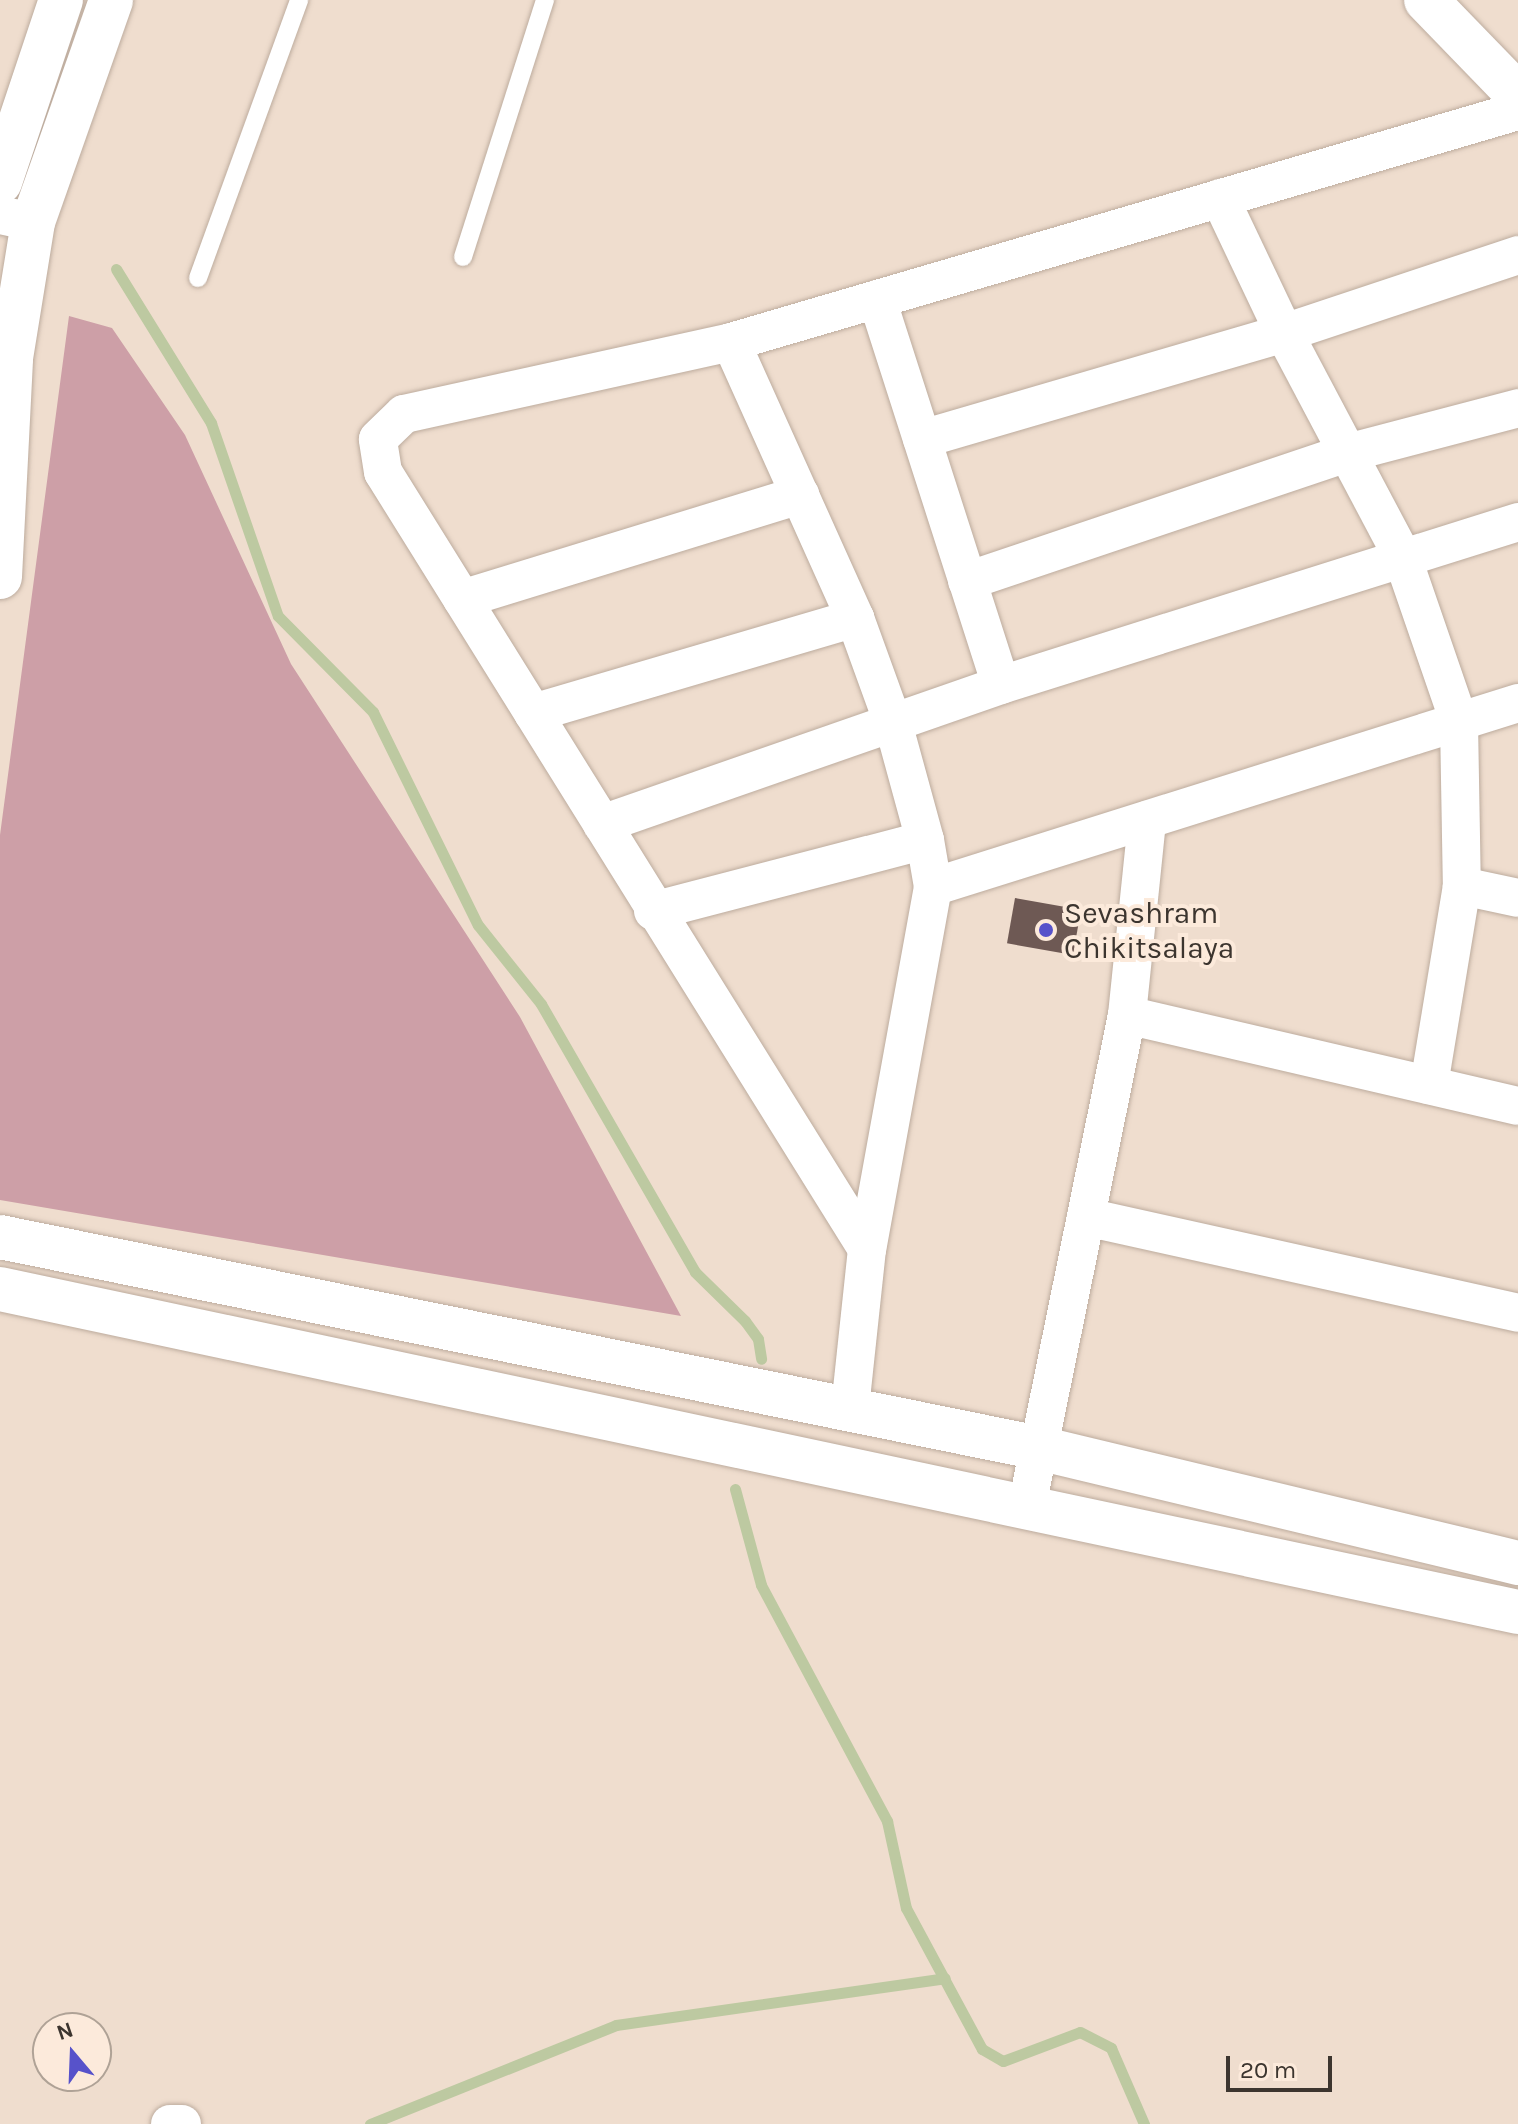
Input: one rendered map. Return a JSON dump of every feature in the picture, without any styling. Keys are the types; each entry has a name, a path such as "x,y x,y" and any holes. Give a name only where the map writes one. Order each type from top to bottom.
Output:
{"street":[{"path":"0,182 61,0"},
{"path":"0,574 16,219 111,0"},
{"path":"1426,0 1518,95"},
{"path":"867,1249 653,911 383,472 378,439 404,414 731,342 1518,111"},
{"path":"1220,198 1284,333 1402,556 1459,722 1462,886 1429,1085"},
{"path":"922,439 1284,333 1518,255"},
{"path":"877,299 1001,685"},
{"path":"731,342 855,618 893,723 925,840 933,887 867,1249 850,1409"},
{"path":"967,581 1347,453 1518,408"},
{"path":"462,599 800,495"},
{"path":"602,824 1001,685 1402,556 1518,522"},
{"path":"533,713 855,618"},
{"path":"933,887 1518,703"},
{"path":"1027,1506 1127,1015 1147,820"},
{"path":"653,911 925,840"},
{"path":"1462,886 1518,898"},
{"path":"1127,1015 1518,1106"},
{"path":"1086,1217 1518,1313"},
{"path":"0,1237 1039,1448 1518,1563"},
{"path":"0,1289 747,1445 1518,1612"},
{"path":"747,1445 759,1389"},
{"path":"170,2124 182,2124"}],"lane":[{"path":"198,278 299,0"},
{"path":"463,257 545,0"}],"shaded area":[{"path":"69,316 112,328 185,435 291,664 520,1017 681,1316 0,1200 0,835"}],"building":[{"path":"1015,898 1081,910 1073,955 1007,943"}],"waterway":[{"path":"116,269 211,423 278,616 373,712 478,925 541,1004 695,1272 745,1321 758,1339 761,1359"},
{"path":"735,1489 761,1585 887,1821 906,1908 982,2049 1003,2061 1080,2032 1111,2048 1144,2124"},
{"path":"370,2124 616,2025 945,1978"}],"place":[{"name":"Sevashram Chikitsalaya","path":"1046,930"}]}
